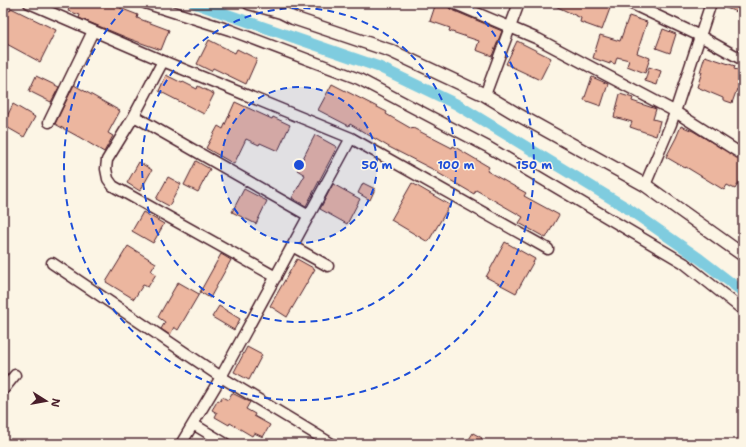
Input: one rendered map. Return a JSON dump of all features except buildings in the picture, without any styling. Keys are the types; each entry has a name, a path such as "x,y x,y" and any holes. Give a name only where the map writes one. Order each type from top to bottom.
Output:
{"street":[{"path":"29,3 93,32 351,138 548,249"},
{"path":"145,3 230,30 359,79 488,147 684,263 743,310"},
{"path":"249,3 284,7 293,18 390,51 485,95 646,185 743,256"},
{"path":"453,3 538,39 674,111 743,155"},
{"path":"485,95 519,3"},
{"path":"630,3 700,36 743,60"},
{"path":"646,185 671,124 674,111 711,3"},
{"path":"49,122 93,32"},
{"path":"163,61 134,116 107,160 106,169 108,179 113,186 276,277"},
{"path":"134,116 309,216"},
{"path":"181,444 221,377 351,138"},
{"path":"292,246 328,266"},
{"path":"52,263 221,377 332,444"},
{"path":"3,390 15,375"},
{"path":"193,424 226,444"}],"waterway":[{"path":"194,3 379,67 456,104 627,208 700,259 743,292"}]}
